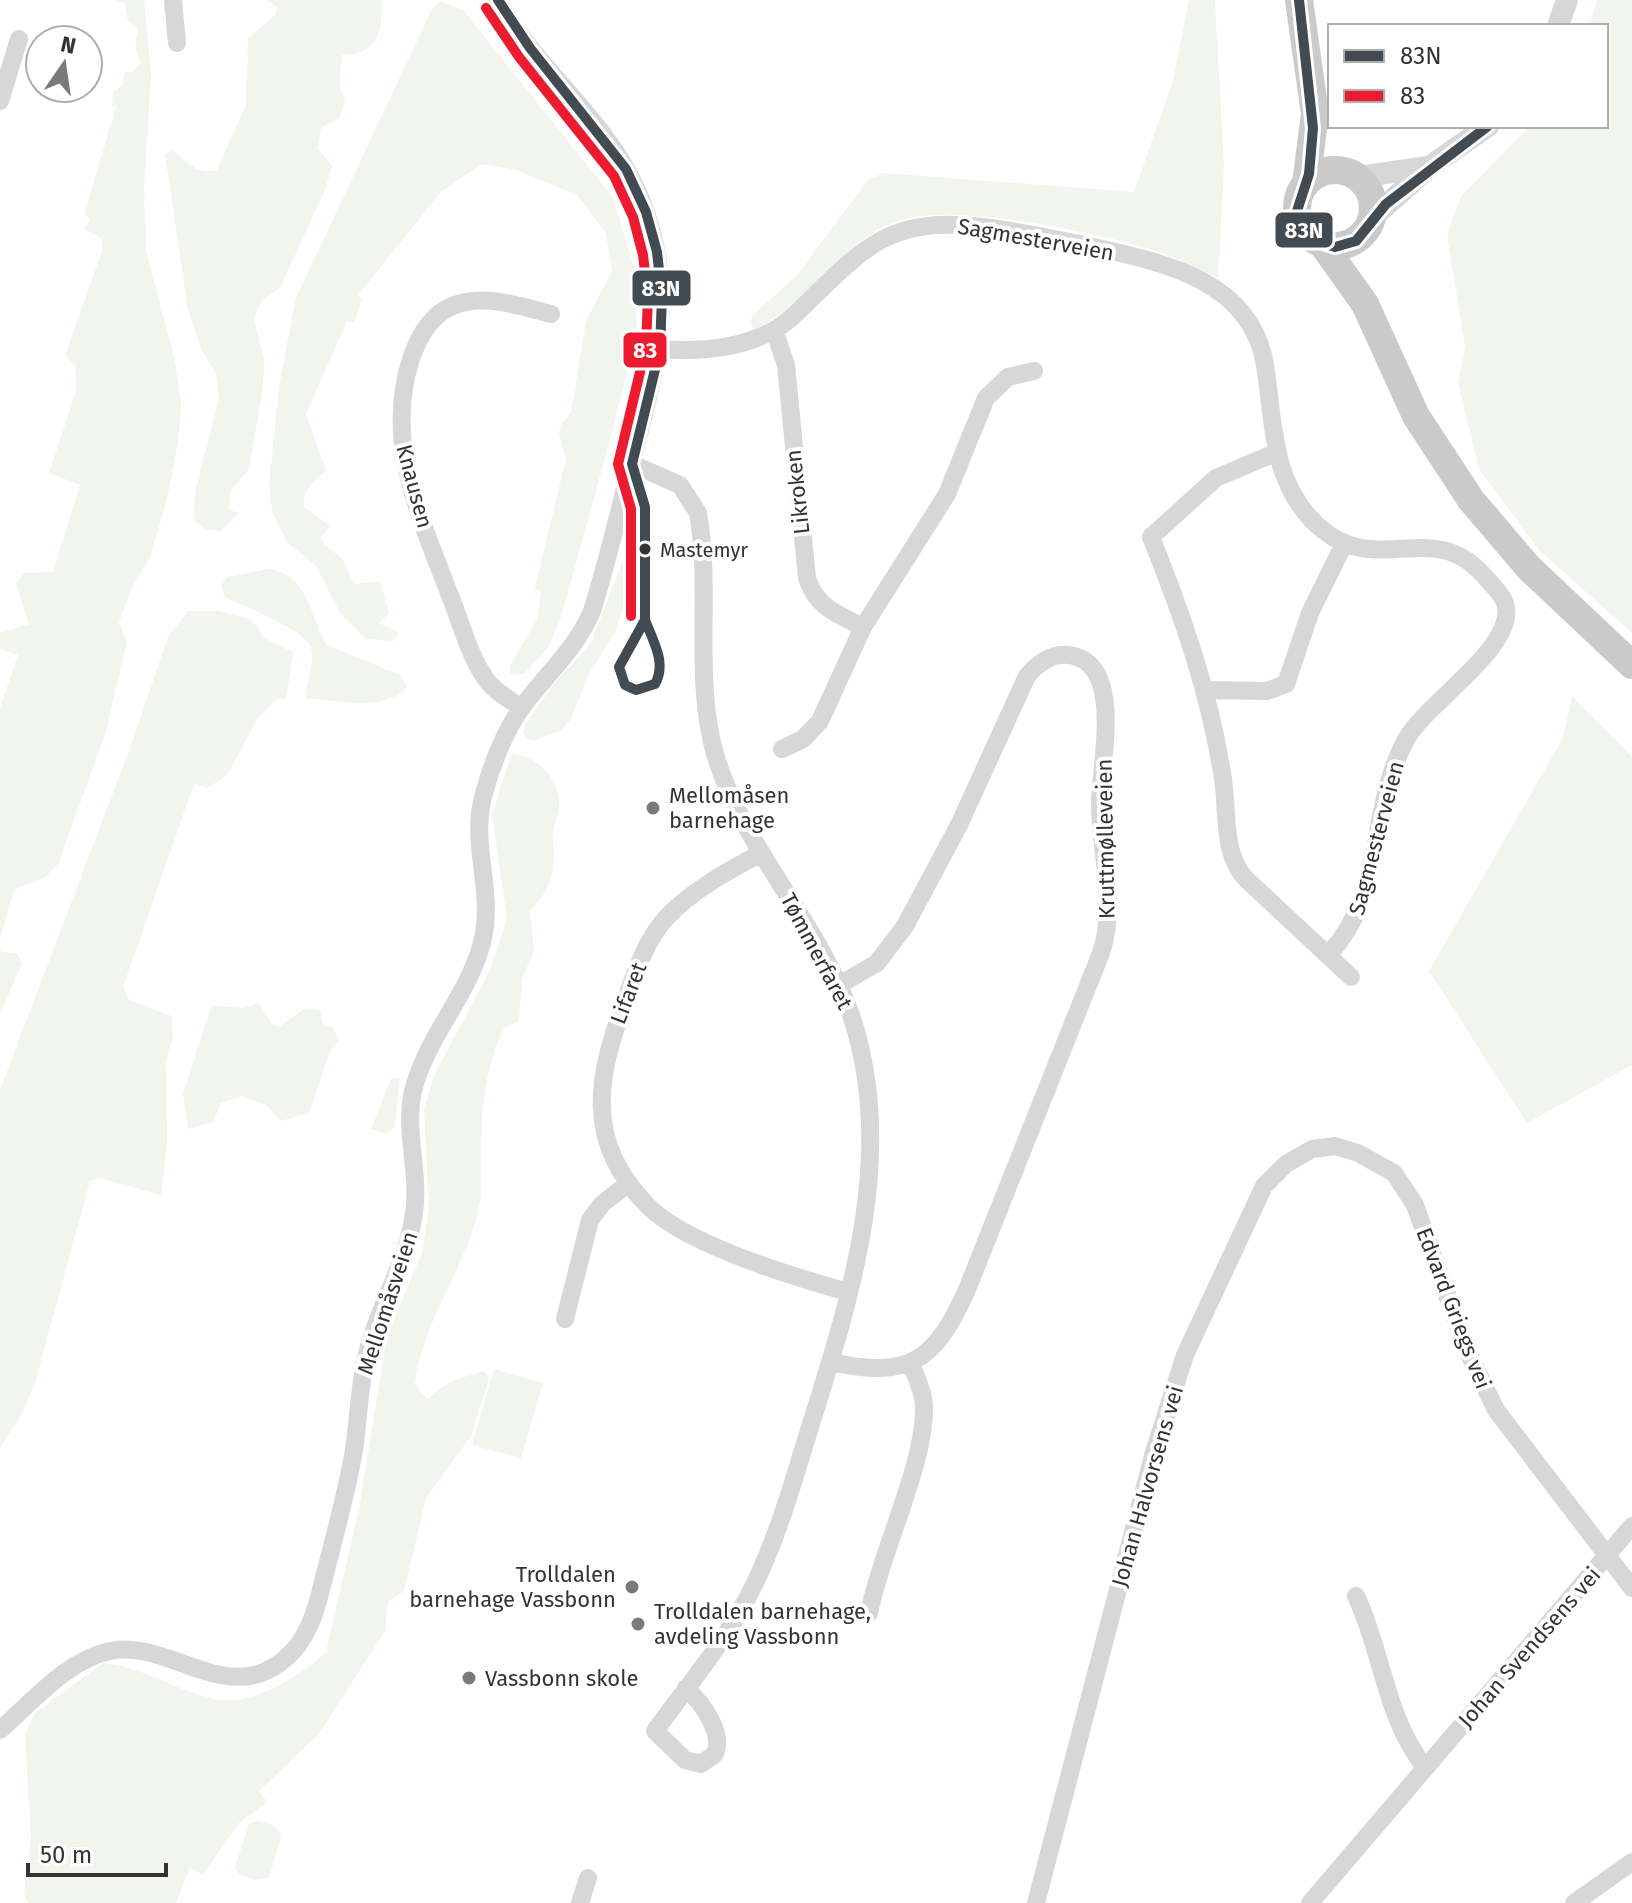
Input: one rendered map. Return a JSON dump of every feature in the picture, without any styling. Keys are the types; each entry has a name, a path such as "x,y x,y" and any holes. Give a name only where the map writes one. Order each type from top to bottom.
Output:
{"main road":[{"path":"1299,0 1315,114 1306,183 1297,201 1299,223 1305,232 1323,245 1365,304 1411,406 1471,500 1529,568 1632,665"},
{"path":"1315,114 1351,174 1370,191 1365,304"},
{"path":"1306,183 1325,171 1351,174"},
{"path":"1323,245 1340,247 1368,226"}],"street":[{"path":"173,0 177,43"},
{"name":"Mellomåsveien","path":"0,1730 78,1664 107,1651 133,1649 212,1674 234,1677 278,1664 304,1637 320,1593 343,1501 367,1353 411,1232 416,1194 410,1124 412,1096 427,1053 473,967 482,942 486,914 479,843 480,811 496,759 522,708 565,658 586,624 632,464 660,349 660,274 651,230 636,189 614,150 546,69 498,0"},
{"path":"1559,24 1567,0"},
{"path":"0,101 19,39"},
{"path":"1368,226 1429,167 1485,128"},
{"path":"1351,174 1429,167"},
{"name":"Sagmesterveien","path":"660,349 724,347 774,330 866,248 907,228 969,225 1147,260 1196,277 1241,311 1259,343 1264,361 1275,453 1304,511 1344,544 1375,551 1452,550 1478,567 1505,603 1507,618 1492,649 1430,707 1404,743 1392,776 1360,907 1348,932 1329,954"},
{"name":"Knausen","path":"522,708 489,684 474,656 411,488 402,446 401,405 419,337 432,320 448,307 488,300 551,314"},
{"name":"Likroken","path":"774,330 786,365 807,578 813,595 825,607 863,627"},
{"path":"782,749 795,744 816,728 863,627 947,494 986,398 1008,377 1034,371"},
{"path":"1275,453 1216,478 1151,537 1187,626 1206,690 1236,867 1351,977"},
{"name":"Tømmerfaret","path":"632,464 680,485 689,494 698,513 713,747 734,805 815,938 839,985 863,1062 871,1143 866,1212 831,1362 755,1584 730,1627 686,1688 655,1731 691,1763 701,1764 715,1754 718,1743 714,1730 686,1688"},
{"path":"1206,690 1267,691 1286,684 1292,675 1304,627 1344,544"},
{"name":"Kruttmølleveien","path":"839,985 877,963 905,926 963,817 1027,676 1043,660 1059,655 1077,656 1090,664 1103,685 1105,700 1100,806 1109,904 1105,942 959,1308 938,1345 911,1364"},
{"name":"Lifaret","path":"762,853 695,894 667,917 636,970 607,1052 601,1092 605,1135 629,1183 649,1207 677,1227 848,1292"},
{"name":"Johan Halvorsens vei","path":"1036,1903 1154,1452 1185,1355 1264,1186 1286,1164 1312,1149 1335,1146 1358,1153"},
{"name":"Edvard Griegs vei","path":"1358,1153 1394,1173 1415,1205 1465,1346 1496,1410 1632,1588"},
{"path":"565,1319 592,1214 629,1183"},
{"path":"831,1362 872,1370 911,1364 924,1402 922,1428 879,1569 869,1613"},
{"name":"Johan Svendsens vei","path":"1310,1903 1632,1526"},
{"path":"1356,1596 1369,1623 1391,1697 1415,1755 1425,1767"},
{"path":"1574,1903 1591,1888 1632,1862"},
{"path":"580,1903 588,1878"}],"shaded area":[{"path":"114,0 144,0 151,76 144,184 146,250 175,362 181,404 178,442 166,503 150,557 132,587 119,622 127,642 105,734 58,864 45,877 14,890 0,939 0,708 18,655 0,649 0,633 29,624 16,583 24,573 53,572 80,485 49,473 77,388 75,365 65,356 102,251 102,239 85,229 90,218 84,215 116,107 112,106 113,92 122,86 124,73 133,72 140,63 135,45 138,28 128,22 125,3"},
{"path":"266,0 382,0 381,22 371,46 354,54 342,55 339,84 345,101 339,118 321,128 318,149 332,166 325,190 280,288 261,301 254,319 265,364 261,399 249,469 230,492 229,510 239,513 221,531 204,529 194,520 195,492 219,398 216,374 202,351 188,310 165,154 172,150 198,169 217,170 246,105 248,39 276,14 277,7"},
{"path":"1189,0 1215,0 1224,167 1218,278 1157,251 1060,228 981,217 944,215 912,218 887,225 868,236 789,308 753,330 750,321 755,313 798,274 868,180 883,173 1134,192 1173,81"},
{"path":"1598,0 1632,0 1632,633 1539,550 1479,469 1458,383 1465,346 1447,236 1461,196 1528,128 1608,128 1608,24 1590,24"},
{"path":"440,1 463,10 612,196 635,270 637,332 611,436 561,617 548,648 524,674 510,675 510,666 537,619 541,591 535,588 566,459 559,434 561,424 571,413 586,321 612,271 606,233 577,195 516,170 482,164 441,192 358,295 362,299 354,323 347,321 306,414 326,471 309,486 304,507 330,526 321,537 324,545 342,558 354,584 380,581 389,613 379,623 399,633 393,641 366,639 340,613 316,566 288,543 272,512 269,483 280,381 296,298 432,9"},
{"path":"627,550 631,550 634,556 626,599 615,632 589,674 571,719 560,731 532,741 523,734 525,725 557,680 590,645"},
{"path":"269,569 283,573 301,588 327,645 400,675 407,686 387,700 374,702 306,698 312,660 307,641 286,626 225,597 221,586 227,577"},
{"path":"188,611 219,611 252,620 264,638 293,652 286,699 277,699 257,719 228,774 208,788 194,784 123,987 129,1000 171,1016 173,1037 166,1062 167,1141 161,1195 99,1178 90,1181 35,1383 22,1413 0,1448 0,1090 130,748 168,637"},
{"path":"1572,696 1632,757 1632,1065 1527,1123 1429,971 1563,738"},
{"path":"512,753 539,764 556,786 559,807 553,828 552,874 550,883 530,911 534,951 522,979 519,1021 505,1027 488,1074 482,1124 481,1189 473,1230 426,1339 415,1385 427,1399 451,1381 484,1371 489,1379 471,1436 426,1498 404,1591 388,1602 385,1631 318,1735 259,1791 267,1802 239,1823 203,1875 190,1867 176,1903 28,1903 24,1893 31,1837 25,1734 35,1713 103,1663 132,1669 201,1695 229,1700 275,1688 326,1652 359,1509 387,1336 422,1253 429,1208 424,1109 434,1076 491,968 507,919 492,815"},
{"path":"0,946 1,952 17,953 22,963 0,1014"},
{"path":"259,1003 272,1024 279,1027 305,1008 320,1010 323,1026 332,1027 339,1040 330,1051 309,1113 281,1121 266,1105 242,1096 221,1103 213,1122 188,1129 183,1094 212,1005 242,1008"},
{"path":"400,1078 395,1126 387,1134 371,1129 391,1079"},
{"path":"494,1369 543,1383 521,1458 472,1445"},
{"path":"257,1821 271,1824 282,1834 269,1878 254,1880 239,1874 235,1867 249,1824"}],"transit line":[{"name":"83N","path":"498,0 530,48 626,169 646,212 657,252 662,296 660,349 632,464 645,507 645,620"},
{"name":"83N","path":"1299,0 1313,128 1309,174 1297,211 1303,229 1313,240 1335,247 1356,241 1386,204 1485,128"},
{"name":"83","path":"486,8 519,57 614,176 633,217 643,255 648,297 646,347 618,464 631,509 631,616"},
{"name":"83N","path":"645,620 658,652 660,668 655,684 636,690 625,685 619,667 645,620"}],"place":[{"name":"Mastemyr","path":"645,549"},
{"name":"Mellomåsen barnehage","path":"653,808"},
{"name":"Trolldalen barnehage Vassbonn","path":"632,1587"},
{"name":"Trolldalen barnehage, avdeling Vassbonn","path":"638,1624"},
{"name":"Vassbonn skole","path":"469,1678"}]}
